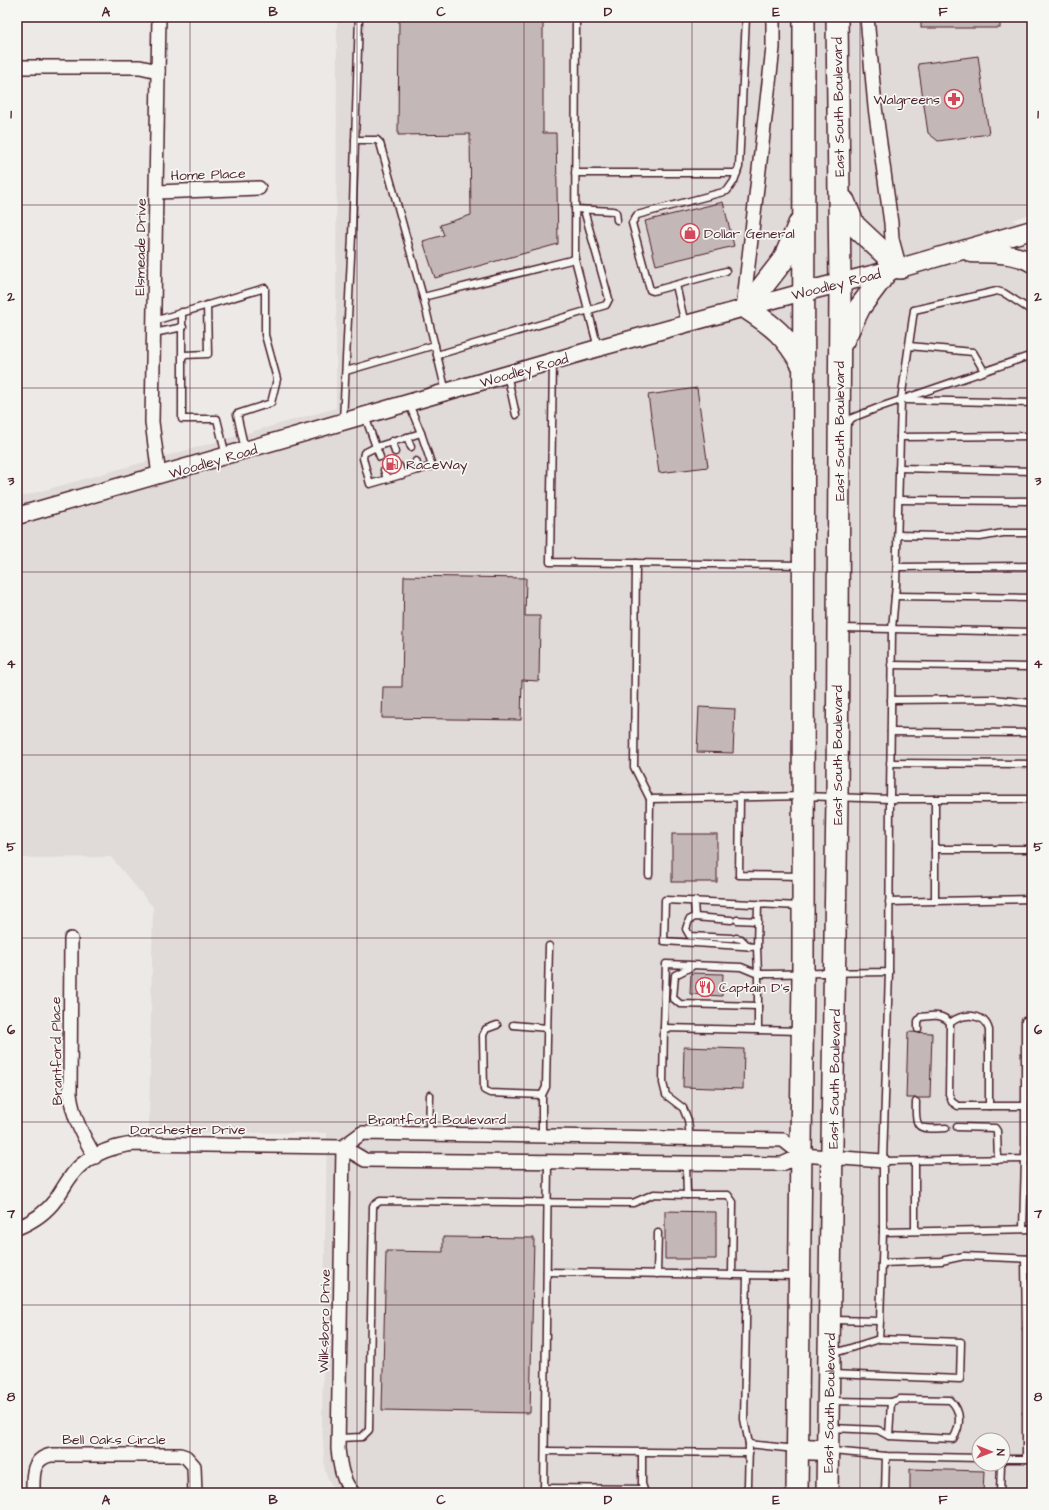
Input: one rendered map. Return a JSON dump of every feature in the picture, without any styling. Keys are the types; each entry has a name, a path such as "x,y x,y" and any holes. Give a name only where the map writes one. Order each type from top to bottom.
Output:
{"highway":[{"path":"798,1493 803,1031 804,17"},
{"name":"East South Boulevard","path":"827,1493 837,798 840,283 837,17"},
{"path":"839,189 854,225 893,270 860,306 840,349"},
{"path":"803,216 784,259 745,308 774,327 790,344 803,366"}],"main road":[{"name":"Woodley Road","path":"803,292 893,270 1032,230"},
{"path":"954,253 996,254 1025,259 1032,263"},
{"path":"798,1449 828,1450"}],"street":[{"name":"Elsmeade Drive","path":"159,17 152,422 159,476"},
{"path":"745,308 773,53 773,17"},
{"path":"867,17 875,107 892,239 893,270"},
{"path":"17,67 140,67 158,71"},
{"name":"Home Place","path":"157,192 259,188"},
{"name":"Woodley Road","path":"17,516 598,348 803,292"},
{"name":"Brantford Place","path":"71,939 70,1094 72,1109 78,1126 95,1157"},
{"name":"Brantford Boulevard","path":"342,1147 362,1133 542,1135 783,1140 802,1155"},
{"name":"Dorchester Drive","path":"17,1228 32,1221 45,1212 77,1169 109,1148 134,1144 342,1147"},
{"path":"342,1147 365,1160 782,1164 802,1155 883,1161"},
{"name":"Wilksboro Drive","path":"342,1147 338,1438 340,1467 353,1493"},
{"name":"Bell Oaks Circle","path":"33,1493 33,1474 35,1465 38,1460 50,1455 180,1455 186,1457 194,1466 195,1493"}],"lane":[{"path":"343,422 359,17"},
{"path":"576,17 575,259 587,312 598,348"},
{"path":"726,271 653,291 650,290 632,223 636,215 727,190 734,181 739,167 746,17"},
{"path":"355,140 377,140 380,143 424,297 446,392"},
{"path":"575,172 737,173"},
{"path":"575,210 613,210 616,212 617,220"},
{"path":"437,355 587,312 606,305 609,299 584,210"},
{"path":"424,297 575,259"},
{"path":"676,285 686,324"},
{"path":"154,327 182,312 265,288 265,335 277,379 271,403 237,414 245,451"},
{"path":"879,1339 889,972 892,629 897,567 901,400 914,310 997,291 1004,293 1032,311"},
{"path":"184,355 208,354 206,305"},
{"path":"182,312 184,355 182,419 218,419 227,456"},
{"path":"154,327 183,327"},
{"path":"346,371 435,346"},
{"path":"909,346 973,352 984,371"},
{"path":"839,433 852,418 1032,355"},
{"path":"553,361 550,562 804,565"},
{"path":"507,374 516,415"},
{"path":"901,400 1032,403"},
{"path":"409,403 421,433 432,466 370,484 363,458 364,453 392,441 421,433"},
{"path":"365,416 380,457"},
{"path":"900,437 1032,436"},
{"path":"408,437 411,447"},
{"path":"392,441 395,452"},
{"path":"416,461 419,470"},
{"path":"399,466 402,475"},
{"path":"899,468 1032,471"},
{"path":"384,470 387,479"},
{"path":"899,500 1032,501"},
{"path":"898,535 980,537 1003,533 1032,534"},
{"path":"636,563 634,766 650,798 649,875"},
{"path":"897,567 1032,566"},
{"path":"895,596 1032,598"},
{"path":"838,628 1032,632"},
{"path":"891,665 1032,667"},
{"path":"891,700 993,699 1032,703"},
{"path":"891,732 1032,734"},
{"path":"890,763 1032,764"},
{"path":"650,798 803,796 890,799 1032,800"},
{"path":"740,797 739,875 803,876"},
{"path":"935,799 935,901"},
{"path":"935,849 1032,849"},
{"path":"889,902 1032,898"},
{"path":"757,948 664,941 665,900 803,906"},
{"path":"694,901 694,917"},
{"path":"758,904 758,1030"},
{"path":"749,947 742,939 690,936 686,929 686,924 694,917 758,921"},
{"path":"542,1135 542,1094 546,1087 549,946"},
{"path":"690,1138 688,1120 683,1108 666,1095 663,1083 666,964 741,967 758,974 803,974 835,971 889,972"},
{"path":"694,966 675,975 675,1001 680,1004 758,1006"},
{"path":"918,1029 918,1021 921,1017 940,1015 950,1023 949,1094 952,1102 958,1106 1025,1106"},
{"path":"950,1023 957,1018 968,1015 982,1018 987,1023 989,1030 989,1106"},
{"path":"1024,1229 1029,1159 1025,1106 1025,1021 1032,1021"},
{"path":"497,1025 486,1029 483,1035 484,1090 490,1093 542,1094"},
{"path":"513,1025 548,1028"},
{"path":"664,1028 803,1031"},
{"path":"429,1134 430,1094"},
{"path":"916,1102 916,1120 919,1126 924,1129 946,1128"},
{"path":"957,1127 995,1128 997,1131 998,1160"},
{"path":"883,1161 1029,1159"},
{"path":"915,1160 915,1230"},
{"path":"548,1162 544,1491 644,1491 642,1452"},
{"path":"686,1163 686,1195"},
{"path":"338,1438 362,1438 369,1430 373,1206 380,1201 633,1203 654,1194 728,1195 733,1202 732,1275"},
{"path":"883,1232 915,1230 1032,1229"},
{"path":"657,1274 658,1233"},
{"path":"882,1264 941,1261 964,1256 1032,1259"},
{"path":"1011,1459 1029,1459 1029,1329 1025,1259"},
{"path":"547,1272 800,1276"},
{"path":"745,1493 748,1485 749,1444 744,1419 747,1276"},
{"path":"830,1320 880,1321"},
{"path":"829,1374 960,1379 961,1342 879,1339 841,1351 830,1351"},
{"path":"828,1428 878,1430 889,1436 953,1439 958,1430 959,1416 957,1406 950,1400 900,1399 891,1402 829,1401"},
{"path":"889,1436 891,1402"},
{"path":"749,1444 798,1449"},
{"path":"828,1450 886,1456 971,1458"},
{"path":"545,1451 748,1452"},
{"path":"885,1493 886,1456"},
{"path":"1000,1472 1000,1493"}],"shaded area":[{"path":"337,17 1032,17 1032,213 1013,220 1032,232 1032,1493 335,1493 325,1471 322,1426 327,1133 149,1132 153,907 111,857 17,858 17,498 336,408"}],"building":[{"path":"399,17 543,17 543,133 556,133 558,244 435,278 423,241 444,235 440,225 471,215 470,134 398,135"},
{"path":"921,17 1000,17 1000,28 921,28"},
{"name":"Walgreens","path":"978,56 989,134 938,141 928,133 918,64"},
{"name":"Dollar General","path":"723,202 734,246 656,265 645,221"},
{"path":"697,388 708,467 659,473 648,395"},
{"path":"404,576 526,578 525,616 540,616 539,681 522,680 521,720 382,718 383,687 402,687"},
{"path":"699,707 735,709 733,753 697,752"},
{"path":"672,834 717,834 717,882 672,882"},
{"path":"691,973 723,974 722,996 690,994"},
{"path":"908,1032 932,1033 930,1098 906,1098"},
{"path":"684,1047 744,1049 743,1089 683,1087"},
{"path":"665,1211 716,1212 716,1259 665,1259"},
{"path":"443,1237 534,1238 530,1413 382,1410 386,1251 443,1252"},
{"path":"910,1469 984,1472 983,1493 910,1493"}],"place":[{"name":"Walgreens","path":"954,99"},
{"name":"Dollar General","path":"690,233"},
{"name":"RaceWay","path":"392,464"},
{"name":"Captain D's","path":"705,987"}]}
